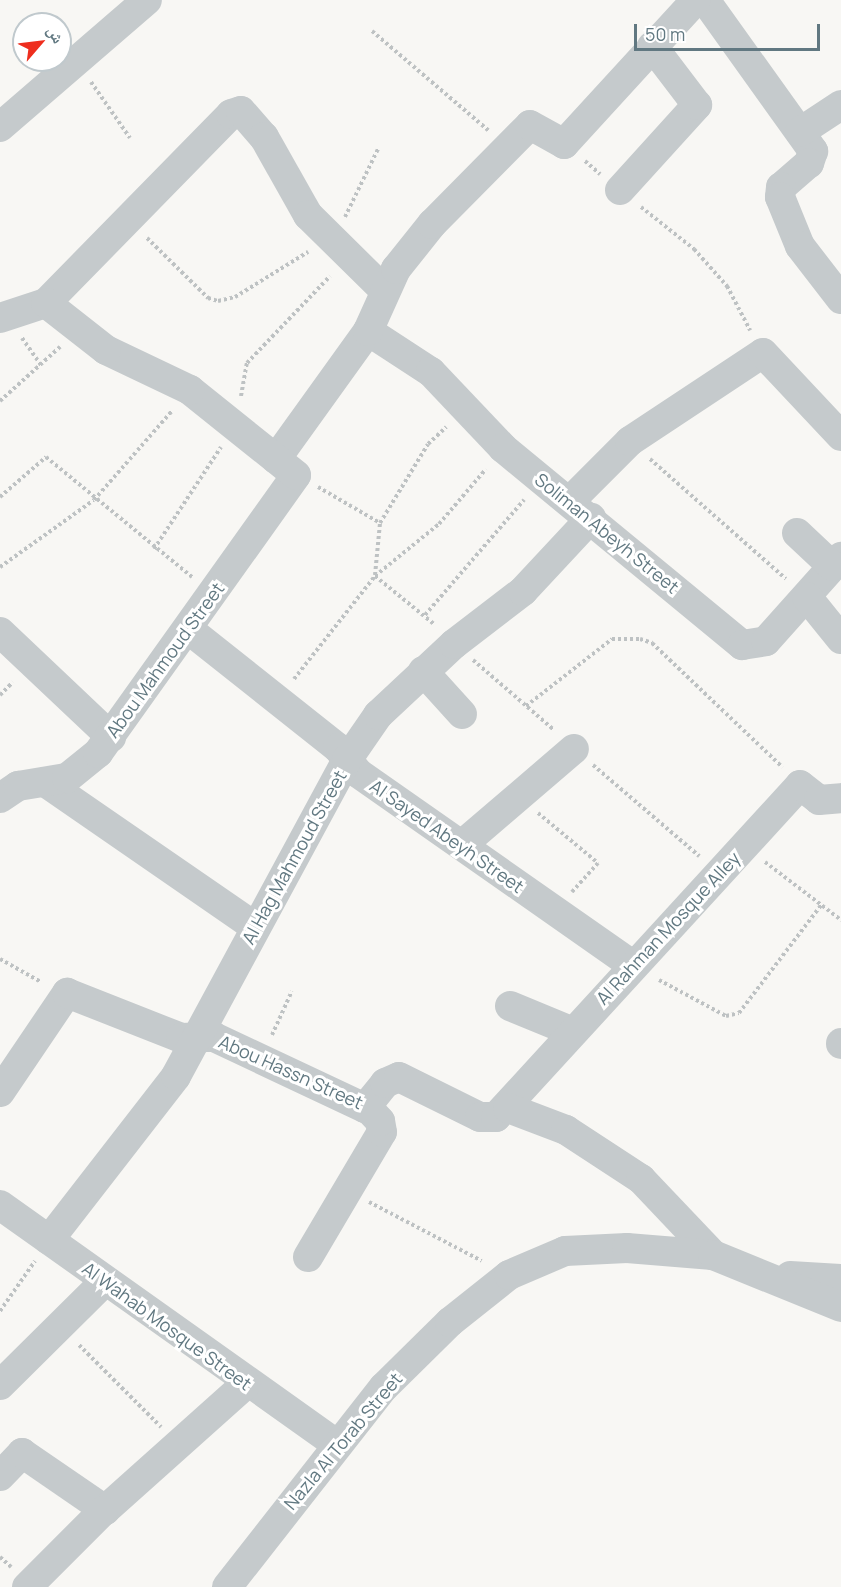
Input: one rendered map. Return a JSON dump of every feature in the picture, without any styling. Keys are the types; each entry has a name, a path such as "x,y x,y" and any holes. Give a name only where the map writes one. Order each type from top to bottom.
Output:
{"street":[{"path":"564,144 696,0"},
{"path":"705,0 800,132 813,154 781,187 780,197 800,246 841,299"},
{"path":"0,127 76,62 130,4"},
{"path":"620,190 697,105 652,46"},
{"path":"800,132 841,105"},
{"path":"4,318 46,303 129,221 231,114 241,111 264,137 301,205 340,248 384,290"},
{"name":"Abou Mahmoud Street","path":"0,798 18,786 74,774 111,737 214,593 368,331 384,290 417,240 527,127 539,127 564,144"},
{"path":"46,303 106,350 190,390 286,467"},
{"name":"Soliman Abeyh Street","path":"368,331 411,356 503,448 580,509 742,645 766,641 837,561"},
{"path":"763,353 841,436"},
{"name":"Al Hag Mahmoud Street","path":"49,1240 176,1076 347,760 378,715 454,644 523,591 630,441 763,353"},
{"path":"797,534 837,561"},
{"path":"807,597 841,639"},
{"name":"Al Sayed Abeyh Street","path":"188,629 347,760 358,773 463,844 632,965"},
{"path":"0,632 111,737"},
{"path":"423,671 462,714"},
{"path":"463,844 516,796 574,749"},
{"path":"45,782 255,927"},
{"path":"801,785 819,800 841,798"},
{"name":"Al Rahman Mosque Alley","path":"508,1108 571,1031 801,785"},
{"path":"0,1092 64,994"},
{"name":"Abou Hassn Street","path":"64,994 181,1038 214,1038 368,1108 385,1083 399,1077 480,1117 496,1117 508,1108"},
{"path":"510,1006 571,1031"},
{"path":"308,1257 382,1132 381,1121 368,1108"},
{"path":"508,1108 566,1130 641,1179 713,1255"},
{"name":"Al Wahab Mosque Street","path":"0,1205 246,1384 336,1444"},
{"name":"Nazla Al Torab Street","path":"227,1587 336,1444 450,1322 509,1275 565,1251 627,1248 713,1255 772,1275 841,1307"},
{"path":"772,1275 841,1279"},
{"path":"0,1385 105,1281"},
{"path":"27,1587 103,1511 180,1446 246,1384"},
{"path":"0,1476 10,1443 103,1511"}],"path":[{"path":"372,32 473,117"},
{"path":"76,62 130,138"},
{"path":"564,144 694,249 727,286 763,353"},
{"path":"153,549 235,426 247,363 340,248 378,149"},
{"path":"129,221 208,298 219,301 235,297 340,248"},
{"path":"0,401 42,367 4,318"},
{"path":"0,567 94,500 190,390"},
{"path":"375,576 380,523 428,444 465,408"},
{"path":"630,441 807,597"},
{"path":"275,700 335,633 375,576 439,524 503,448"},
{"path":"0,497 46,457 153,549 214,593"},
{"path":"286,467 380,523"},
{"path":"375,576 425,615 542,479"},
{"path":"526,706 612,639 640,639 652,643 801,785"},
{"path":"454,644 720,874"},
{"path":"516,796 598,863 553,910"},
{"path":"745,846 841,920"},
{"path":"632,965 731,1017 744,1010 822,904"},
{"path":"0,959 64,994"},
{"path":"260,1060 292,991"},
{"path":"347,1191 509,1275"},
{"path":"0,1311 49,1240"},
{"path":"60,1325 180,1446"}]}
